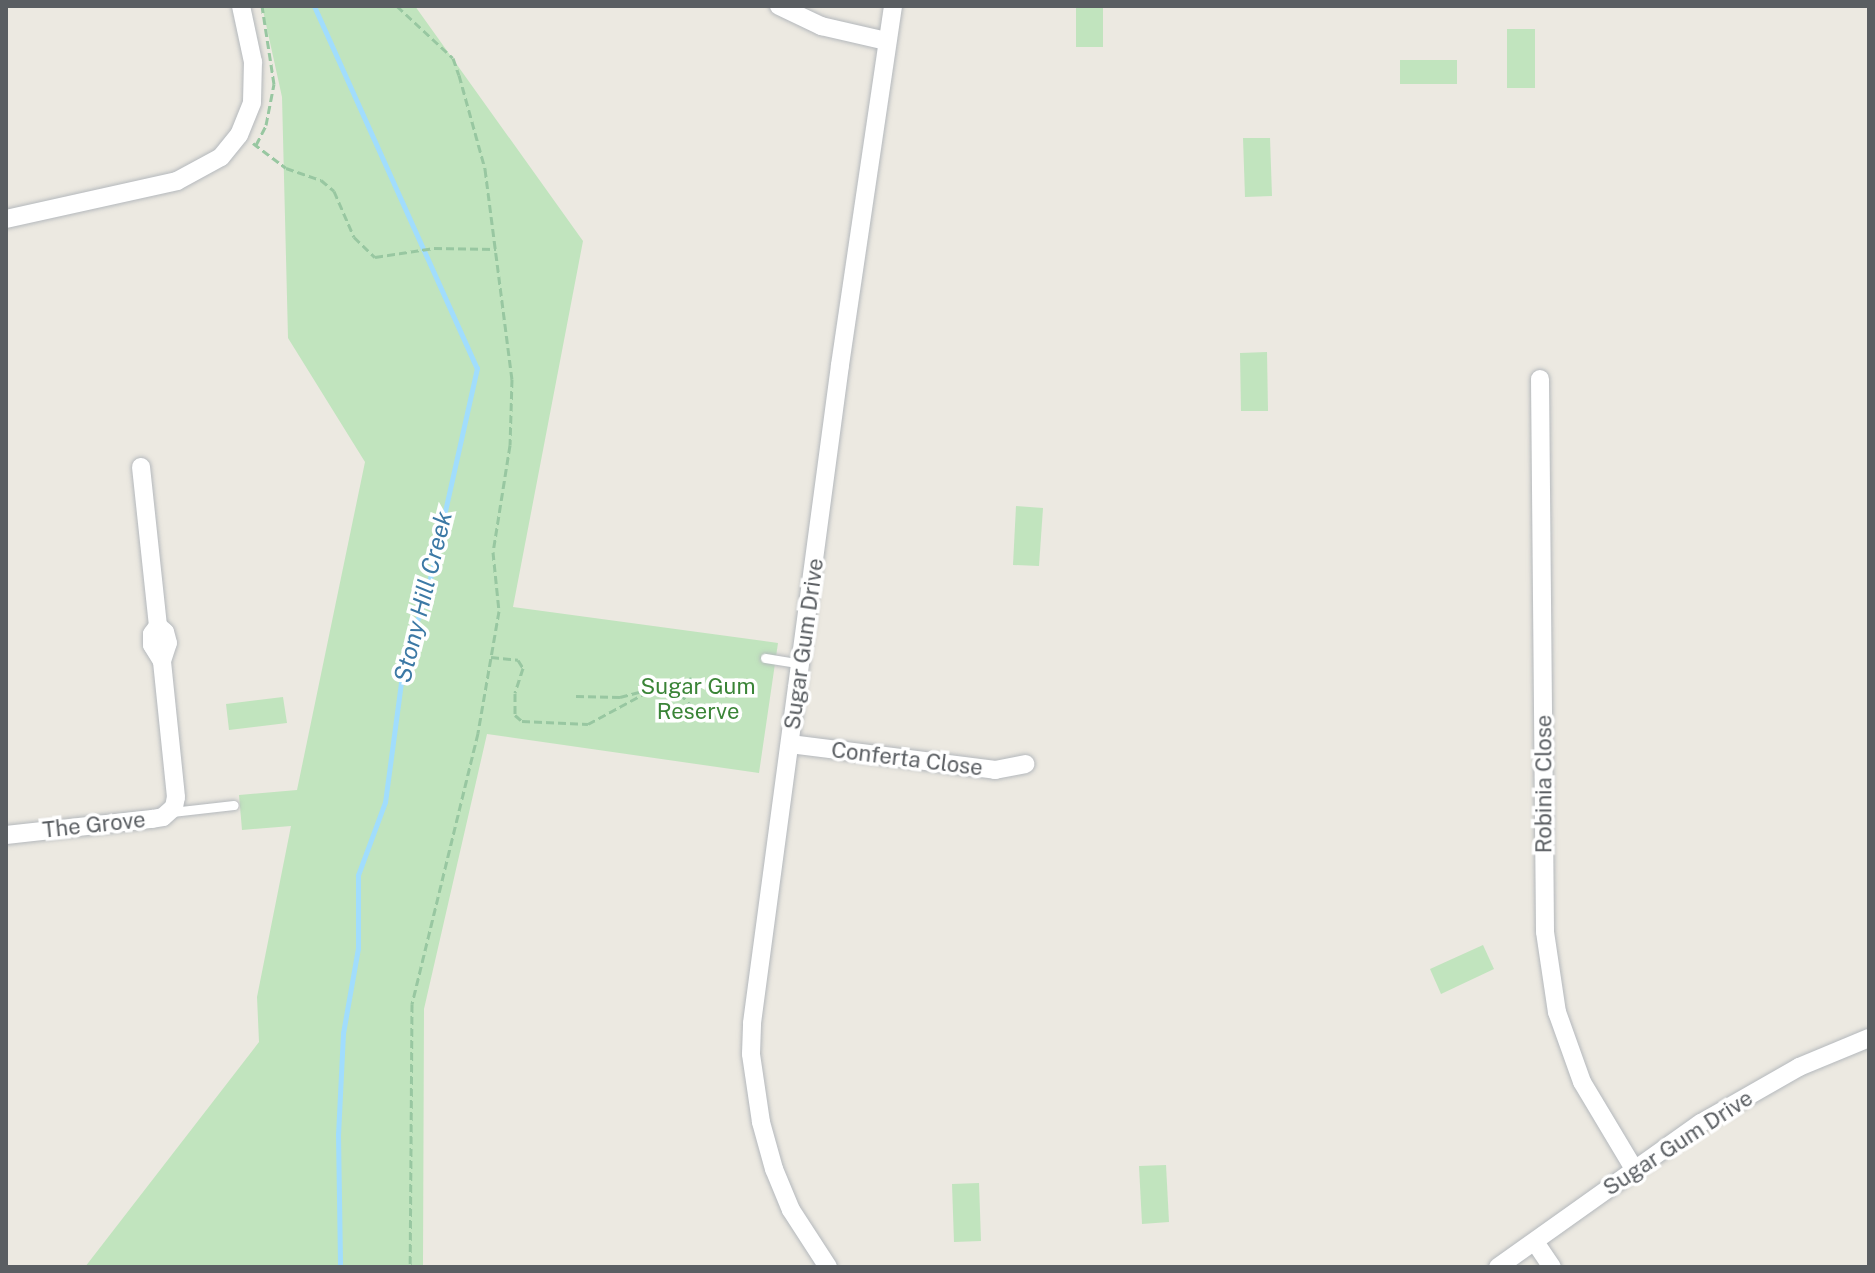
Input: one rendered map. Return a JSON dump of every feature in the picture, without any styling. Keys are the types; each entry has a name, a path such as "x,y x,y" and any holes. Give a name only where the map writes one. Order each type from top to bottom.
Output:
{"street":[{"path":"6,219 177,181 221,157 239,135 252,102 253,62 241,6"},
{"path":"779,6 821,26 886,41"},
{"name":"Sugar Gum Drive","path":"828,1267 791,1210 774,1169 761,1122 751,1054 754,1001 893,6"},
{"name":"Robinia Close","path":"1540,379 1545,932 1557,1012 1582,1082 1634,1169"},
{"name":"The Grove","path":"6,835 152,819 172,812 176,797 162,661 168,643 165,632 158,626 141,467"},
{"name":"Conferta Close","path":"790,744 995,770 1025,764"},
{"name":"Sugar Gum Drive","path":"1498,1267 1701,1123 1799,1067 1869,1038"},
{"path":"1535,1242 1552,1267"}],"lane":[{"path":"765,658 801,664"},
{"path":"172,812 234,805"}],"path":[{"path":"397,6 453,58 485,169 512,379 510,445 493,552 499,611 478,733 412,1004 410,1267"},
{"path":"246,139 286,168 321,180 334,191 354,237 375,257 434,248 497,249"},
{"path":"491,657 518,660 523,668 515,693 515,715 522,721 588,724 651,690"},
{"path":"576,696 620,697 692,678"},
{"path":"672,684 700,716"}],"green space":[{"name":"Sugar Gum Reserve","path":"262,6 415,6 583,241 513,607 778,643 759,773 487,734 424,1009 423,1267 85,1267 259,1042 257,997 291,826 242,830 239,795 297,790 365,462 288,338 282,97"},
{"path":"1076,6 1103,6 1103,47 1076,47"},
{"path":"1507,29 1535,29 1535,88 1507,88"},
{"path":"1400,60 1457,60 1457,84 1400,84"},
{"path":"1243,138 1270,138 1272,196 1245,197"},
{"path":"1267,352 1268,411 1241,411 1240,353"},
{"path":"1016,506 1043,508 1039,566 1013,565"},
{"path":"283,697 287,723 229,730 226,704"},
{"path":"1483,945 1494,969 1441,994 1430,969"},
{"path":"1166,1165 1169,1222 1142,1224 1139,1166"},
{"path":"979,1183 981,1241 954,1242 952,1184"}],"waterway":[{"name":"Stony Hill Creek","path":"314,6 477,368 428,588 404,660 385,802 358,875 358,948 343,1033 338,1134 340,1267"}]}
